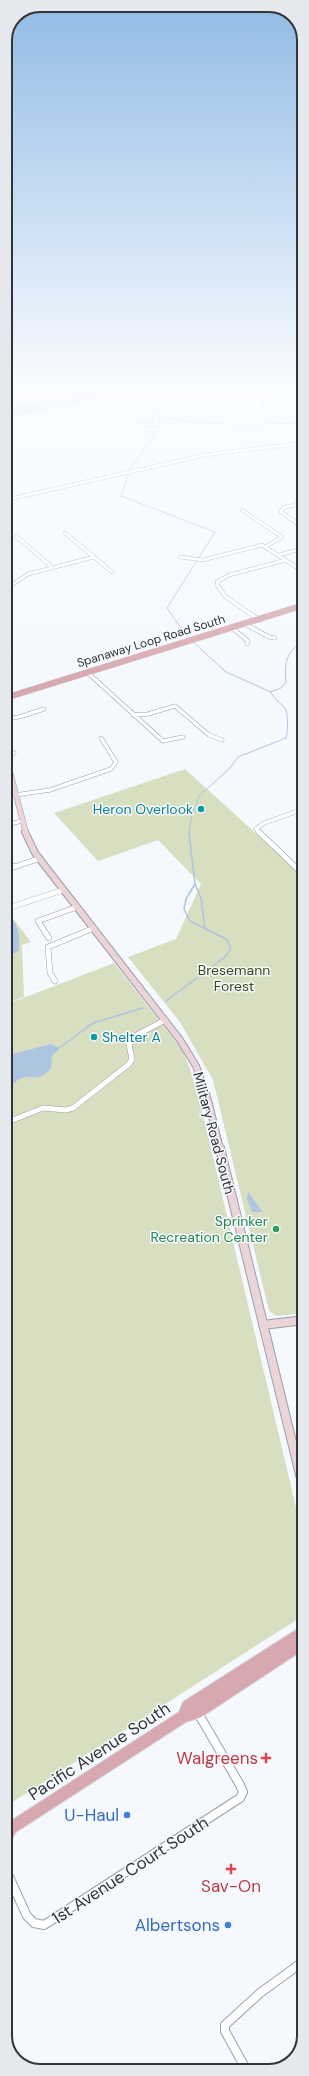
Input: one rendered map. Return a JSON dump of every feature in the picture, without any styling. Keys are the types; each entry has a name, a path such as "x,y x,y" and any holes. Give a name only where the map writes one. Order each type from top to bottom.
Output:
{"main road":[{"name":"Spanaway Loop Road South","path":"12,696 297,606"},
{"name":"Military Road South","path":"12,783 29,843 38,858 165,1020 187,1050 202,1081 297,1463"},
{"path":"263,1325 297,1321"},
{"name":"Pacific Avenue South","path":"184,1716 188,1706 297,1636"},
{"name":"Pacific Avenue South","path":"12,1829 184,1716 198,1712 297,1647"}],"street":[{"path":"12,498 54,489"},
{"path":"297,505 282,510 281,513 297,523"},
{"path":"180,557 204,559 256,546 267,546 282,537 242,510"},
{"path":"65,533 112,572"},
{"path":"16,536 53,568"},
{"path":"267,546 297,567"},
{"path":"280,555 297,550"},
{"path":"12,584 22,576 94,557"},
{"path":"258,619 222,594 217,588 216,584 220,579 229,575 286,560"},
{"path":"243,623 269,637 275,638"},
{"path":"231,627 248,641 247,644"},
{"path":"87,672 132,715 162,740 167,741 183,737"},
{"path":"132,715 145,715 175,706 209,735 222,740"},
{"path":"12,718 19,717 44,709"},
{"path":"15,795 50,790 111,769 116,762 101,738"},
{"path":"297,813 264,823 256,828 297,868"},
{"path":"12,823 22,821"},
{"path":"13,867 38,858"},
{"path":"12,907 63,890"},
{"path":"49,938 38,921 77,907"},
{"path":"55,981 50,973 49,946 94,928"},
{"path":"12,1120 43,1108 66,1110 78,1106 130,1064 132,1060 129,1044 133,1038 165,1020"},
{"name":"1st Avenue Court South","path":"12,1883 30,1921 44,1925 59,1917 240,1798 243,1792 198,1712"},
{"path":"243,2064 225,2031 228,2021 260,1993 297,1966"}],"green space":[{"name":"Bresemann Forest","path":"185,769 297,871 297,1314 277,1316 269,1311 213,1080 180,1022 128,957 176,939 201,884 158,840 98,861 54,813"},
{"path":"12,917 31,942 22,945 24,997 12,1001"},
{"path":"114,963 183,1051 190,1069 204,1119 297,1511 297,1619 12,1803 12,1002"}],"water":[{"path":"12,920 18,931 19,950 12,955"},
{"path":"51,1044 59,1048 58,1051 52,1055 51,1069 46,1073 38,1077 24,1077 19,1079 12,1086 13,1054"},
{"path":"248,1192 262,1212 252,1212 247,1199"}],"waterway":[{"path":"123,489 121,496 215,532 167,608 188,638"},
{"path":"193,642 226,672 271,692"},
{"path":"271,692 281,688 286,682 285,669 287,659 292,650 297,646"},
{"path":"189,833 192,815 199,796 229,769 238,757 286,738 288,724 286,710 271,692"},
{"path":"189,833 195,884"},
{"path":"195,884 201,898 205,928"},
{"path":"195,884 186,899 184,909 190,921 205,928"},
{"path":"166,1001 225,957 229,952 230,948 226,939 205,928"},
{"path":"59,1048 93,1023 143,1008"}],"place":[{"name":"Heron Overlook","path":"201,809"},
{"name":"Shelter A","path":"94,1037"},
{"name":"Sprinker Recreation Center","path":"276,1229"},
{"name":"Walgreens","path":"266,1758"},
{"name":"U-Haul","path":"127,1815"},
{"name":"Sav-On","path":"231,1869"},
{"name":"Albertsons","path":"228,1925"}]}
